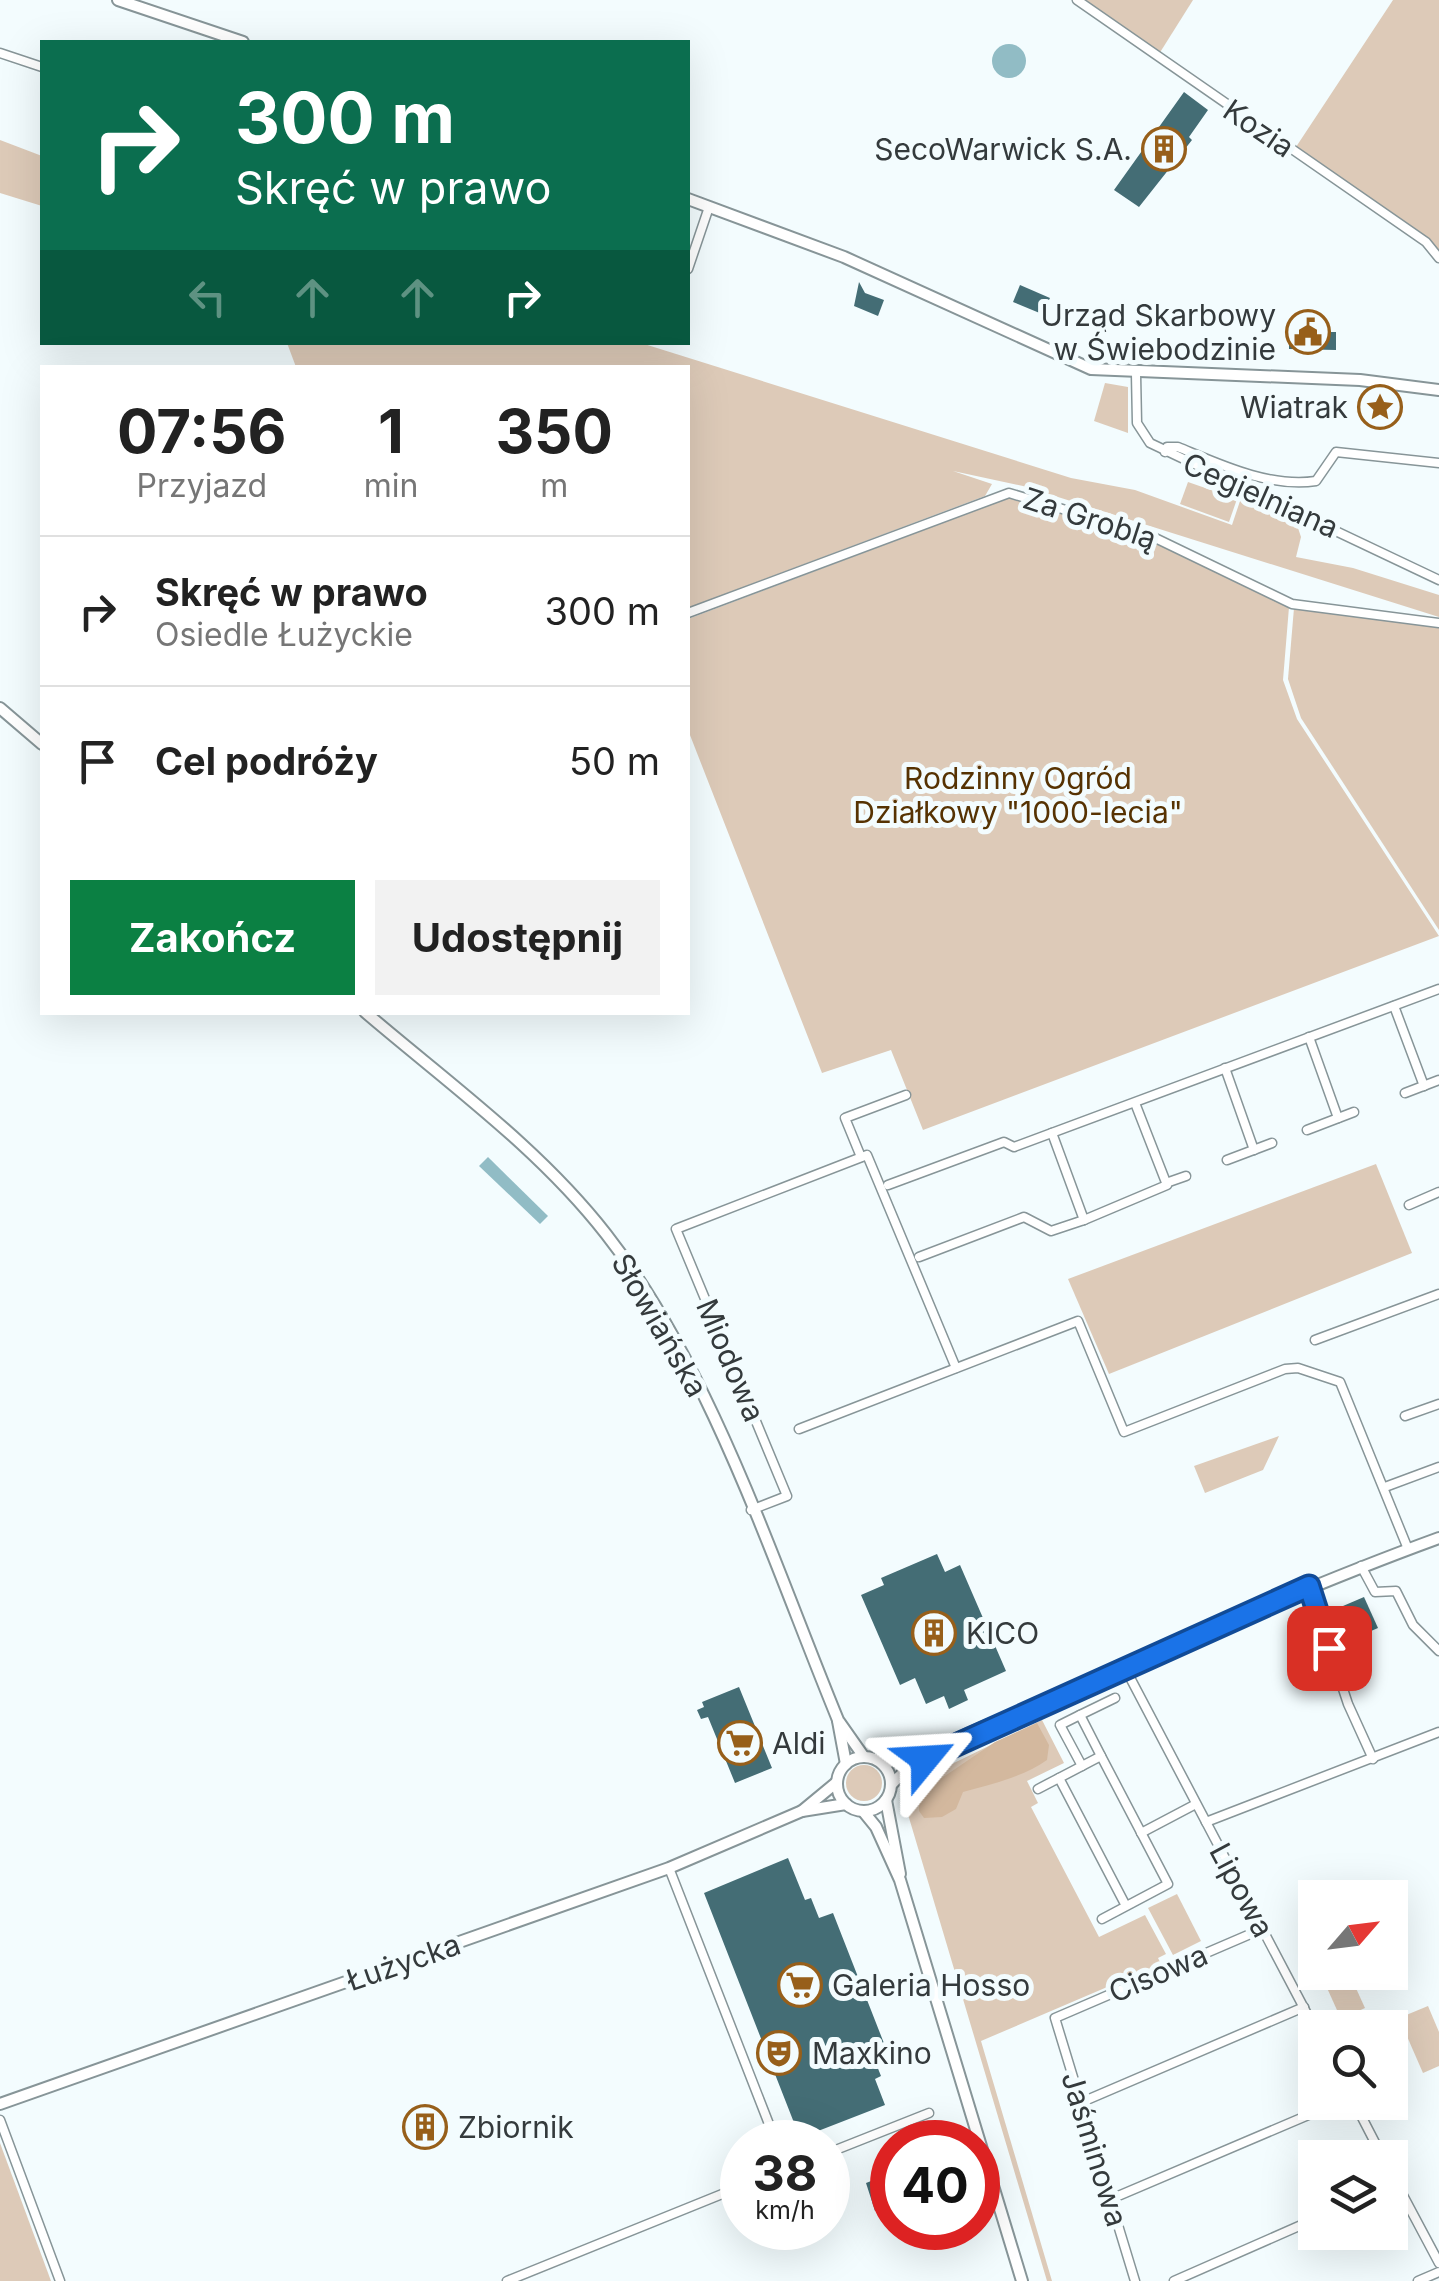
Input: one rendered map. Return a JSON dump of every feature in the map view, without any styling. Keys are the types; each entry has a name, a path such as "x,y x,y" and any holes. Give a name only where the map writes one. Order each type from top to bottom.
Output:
{"street":[{"path":"118,0 237,40"},
{"name":"Kozia","path":"1077,0 1426,242 1439,258"},
{"path":"0,53 40,66"},
{"path":"690,200 844,256 1073,362 1136,374 1360,380 1439,390"},
{"path":"690,263 709,207"},
{"name":"Cegielniana","path":"1136,374 1136,423 1145,439 1164,452 1439,580"},
{"path":"1164,452 1167,447 1178,446 1240,471 1288,482 1312,482 1324,472 1336,452 1439,463"},
{"name":"Za Groblą","path":"690,612 1009,493 1149,535 1292,604 1439,623"},
{"path":"0,708 40,742"},
{"path":"888,1185 1004,1142 1014,1146 1052,1133 1439,989"},
{"path":"1394,1006 1424,1086"},
{"name":"Słowiańska","path":"369,1015 514,1137 604,1230 654,1302 683,1353 751,1510 838,1720 846,1764"},
{"path":"1310,1037 1338,1118"},
{"path":"1225,1068 1254,1150"},
{"path":"1405,1093 1439,1080"},
{"path":"906,1094 845,1118 861,1158 868,1155 956,1368"},
{"path":"1135,1103 1166,1184"},
{"path":"1307,1130 1354,1112"},
{"path":"1052,1133 1084,1220"},
{"path":"1227,1160 1272,1143"},
{"name":"Miodowa","path":"751,1510 788,1496 676,1228 861,1158"},
{"path":"918,1257 1024,1218 1051,1231 1186,1176"},
{"path":"1409,1205 1439,1192"},
{"path":"1315,1340 1439,1294"},
{"path":"799,1429 1078,1321 1124,1432 1285,1369 1298,1368 1332,1378 1346,1389 1408,1549"},
{"path":"1405,1416 1439,1404"},
{"path":"1384,1488 1439,1468"},
{"path":"1022,2281 900,1880 886,1800 892,1784 929,1755 1309,1586 1439,1538"},
{"path":"1361,1566 1375,1592 1396,1591 1413,1625 1439,1652"},
{"path":"1309,1586 1348,1704 1373,1759"},
{"name":"Lipowa","path":"1125,1668 1304,2008"},
{"path":"1082,1766 1060,1724 1116,1698"},
{"name":"Lipowa","path":"1080,1714 1168,1884 1102,1919"},
{"name":"Słowiańska","path":"838,1720 864,1756"},
{"path":"1206,1822 1439,1732"},
{"path":"900,1880 876,1826 863,1811 846,1804 837,1782 846,1764 864,1756 882,1763 929,1755"},
{"path":"1038,1789 1101,1756"},
{"path":"882,1763 892,1784"},
{"path":"1060,1778 1126,1906"},
{"name":"Łużycka","path":"802,1811 837,1782"},
{"path":"863,1811 886,1800"},
{"name":"Łużycka","path":"0,2104 669,1868 802,1811 846,1804"},
{"path":"1141,1833 1196,1804"},
{"path":"669,1868 767,2120"},
{"name":"Cisowa","path":"1054,2018 1262,1928"},
{"path":"1082,2102 1304,2008"},
{"name":"Jaśminowa","path":"1054,2018 1135,2281"},
{"path":"850,2144 929,2113"},
{"path":"0,2120 60,2281"},
{"path":"1112,2199 1298,2120"},
{"path":"507,2281 720,2195"},
{"path":"1408,2210 1439,2263"},
{"path":"1174,2281 1298,2226"},
{"path":"1428,2244 1439,2239"},
{"path":"1418,2281 1439,2272"}],"green space":[{"path":"1083,0 1193,0 1159,54"},
{"path":"1393,0 1439,0 1439,254 1426,239 1296,147"},
{"path":"0,140 40,155 40,205 0,193"},
{"path":"288,345 647,345 1071,478 1135,490 1232,525 1243,492 1293,513 1301,537 1296,557 1353,568 1439,595 1439,617 1023,486 953,471 992,484 985,496 690,607 690,365 295,365"},
{"path":"1105,383 1128,387 1128,433 1094,421"},
{"path":"1188,482 1237,499 1229,522 1180,504"},
{"name":"Rodzinny Ogród Działkowy \"1000-lecia\"","path":"1009,498 1149,540 1289,607 1283,680 1297,719 1439,936 923,1130 891,1050 822,1073 690,735 690,618"},
{"path":"1294,608 1439,626 1439,930 1301,718 1288,679"},
{"path":"1376,1164 1412,1253 1109,1374 1068,1279"},
{"path":"1279,1436 1263,1470 1205,1493 1194,1466"},
{"path":"1042,1720 1064,1763 1027,1781 1038,1803 1031,1807 1099,1937 1145,1915 1166,1954 1158,1958 1161,1964 981,2041 1052,2281 1047,2281 904,1801 919,1780"},
{"path":"864,1765 877,1770 882,1783 877,1796 864,1801 851,1796 846,1783 851,1770"},
{"path":"1177,1894 1201,1941 1173,1955 1148,1908"},
{"path":"1328,1990 1357,1990 1365,2008 1337,2010"},
{"path":"1428,2006 1439,2032 1439,2066 1423,2073 1408,2039 1408,2014"},
{"path":"0,2143 51,2281 0,2281"}],"shaded area":[{"path":"1037,1723 1049,1745 1047,1760 1018,1775 963,1792 956,1809 942,1817 924,1818 919,1811 919,1796 927,1788 995,1742"}],"water":[{"path":"1009,44 1021,49 1026,61 1021,73 1009,78 997,73 992,61 997,49"},
{"path":"488,1157 548,1216 540,1224 479,1166"}],"building":[{"name":"SecoWarwick S.A.","path":"1184,92 1208,110 1189,137 1192,140 1139,207 1114,190"},
{"path":"859,282 865,293 884,300 878,316 854,306"},
{"path":"1020,285 1050,298 1042,314 1013,302"},
{"name":"Urząd Skarbowy w Świebodzinie","path":"1303,315 1322,315 1322,332 1336,332 1336,350 1289,349 1289,331 1303,332"},
{"name":"KICO","path":"937,1554 945,1572 960,1565 1006,1671 964,1690 968,1700 949,1709 944,1696 926,1704 915,1678 900,1685 861,1595 884,1585 881,1578"},
{"path":"1364,1597 1378,1628 1350,1640 1336,1609"},
{"name":"Aldi","path":"739,1687 772,1768 735,1783 708,1717 701,1719 697,1710 704,1707 702,1702"},
{"name":"Galeria Hosso","path":"788,1858 805,1900 811,1898 819,1918 833,1913 887,2051 873,2056 881,2076 875,2079 885,2105 846,2120 793,2120 704,1893"}],"place":[{"name":"SecoWarwick S.A.","path":"1164,149"},
{"name":"Urząd Skarbowy w Świebodzinie","path":"1308,332"},
{"name":"Wiatrak","path":"1380,407"},
{"name":"KICO","path":"934,1633"},
{"name":"Aldi","path":"740,1743"},
{"name":"Galeria Hosso","path":"800,1985"},
{"name":"Maxkino","path":"779,2053"},
{"name":"Zbiornik","path":"425,2127"}],"route":[{"path":"925,1759 1309,1586 1329,1648"}]}
